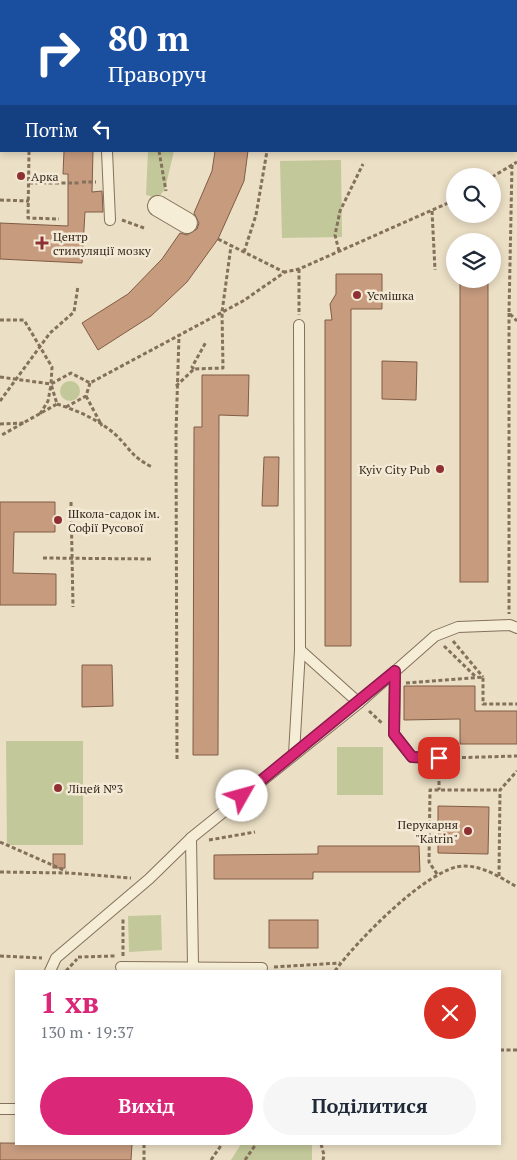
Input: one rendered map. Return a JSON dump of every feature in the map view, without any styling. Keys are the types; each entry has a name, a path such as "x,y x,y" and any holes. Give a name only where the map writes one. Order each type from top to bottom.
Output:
{"street":[{"path":"162,200 188,223"}],"lane":[{"path":"108,152 110,220"},
{"path":"294,754 300,650 299,325"},
{"path":"50,970 56,958 149,879 191,838 359,703 435,636 444,631 458,628 513,627"},
{"path":"300,650 359,703"},
{"path":"395,671 394,734 412,757 439,758"},
{"path":"191,838 193,966"},
{"path":"122,967 193,966 262,968"},
{"path":"0,1109 15,1109"}],"path":[{"path":"28,152 28,218 59,219"},
{"path":"159,152 162,200"},
{"path":"244,252 256,215 267,152"},
{"path":"501,172 517,162"},
{"path":"339,251 335,235 340,210 363,164"},
{"path":"512,165 508,266 513,627"},
{"path":"29,183 80,182"},
{"path":"0,200 29,201"},
{"path":"65,407 86,396 90,383 222,312 284,272 298,269 446,204"},
{"path":"432,211 435,270"},
{"path":"110,220 116,218 144,228"},
{"path":"218,239 284,272"},
{"path":"176,386 194,369 223,368 222,312 231,246"},
{"path":"298,269 299,325"},
{"path":"0,401 50,333 74,312 78,286"},
{"path":"509,313 517,321"},
{"path":"0,320 24,320 52,368 48,401 40,414"},
{"path":"177,759 176,386 178,335"},
{"path":"194,369 192,367 206,342"},
{"path":"0,377 51,384 71,374 90,383"},
{"path":"51,384 57,404"},
{"path":"86,396 103,426"},
{"path":"57,404 82,413 103,426 116,435 136,459 152,467"},
{"path":"0,436 57,404"},
{"path":"0,424 25,423"},
{"path":"71,502 73,607"},
{"path":"43,558 153,559"},
{"path":"444,631 483,677 483,704 517,704"},
{"path":"435,636 476,677"},
{"path":"395,684 483,677"},
{"path":"359,703 394,734"},
{"path":"439,790 439,758 517,756"},
{"path":"499,876 500,790 517,771"},
{"path":"437,874 429,862 430,790 500,790"},
{"path":"206,841 255,832"},
{"path":"0,842 68,873"},
{"path":"336,970 386,916 437,874 463,866 483,869 517,887"},
{"path":"0,872 68,873 149,879"},
{"path":"117,923 123,917 123,956"},
{"path":"67,970 85,952"},
{"path":"78,957 133,955"},
{"path":"0,956 56,958"},
{"path":"262,968 341,963"},
{"path":"501,1050 517,1050"},
{"path":"144,1145 144,1160"},
{"path":"211,1160 221,1145"},
{"path":"245,1160 255,1145"},
{"path":"321,1145 324,1155 323,1160"}],"green space":[{"path":"148,152 174,152 165,189 158,198 146,195"},
{"path":"341,160 342,237 282,238 280,161"},
{"path":"66,381 74,381 80,387 80,395 74,401 66,401 60,395 60,387"},
{"path":"6,741 83,741 83,845 7,845"},
{"path":"337,747 383,747 383,795 337,795"},
{"path":"161,915 162,950 129,952 128,916"},
{"path":"240,1145 312,1145 312,1160 231,1160"}],"building":[{"path":"64,152 93,152 92,192 102,191 103,212 85,212 82,263 0,259 0,223 68,226 68,174 63,174"},
{"path":"215,152 248,152 244,181 218,239 187,282 151,316 98,350 82,323 128,294 162,259 180,233 187,235 197,229 199,223 194,213 212,171"},
{"path":"336,274 382,274 382,309 351,309 351,646 325,646 325,320 332,320 330,304 336,294"},
{"path":"460,288 488,288 488,582 460,582"},
{"path":"382,361 417,362 416,400 382,399"},
{"path":"202,375 249,375 248,416 219,415 218,755 193,755 194,427 202,427"},
{"path":"264,457 279,457 278,506 262,506"},
{"path":"0,502 55,502 55,532 14,532 13,573 56,574 56,605 0,605"},
{"path":"82,665 112,665 113,706 82,707"},
{"path":"404,686 475,686 475,711 517,711 517,744 460,744 460,719 404,720"},
{"path":"438,806 489,807 488,854 438,853"},
{"path":"318,846 419,846 420,872 313,872 313,879 214,879 214,855 318,854"},
{"path":"53,854 65,854 65,868 53,868"},
{"path":"269,920 318,920 318,948 269,948"},
{"path":"0,1143 15,1143 15,1145 132,1145 131,1160 0,1160"}],"place":[{"name":"Арка","path":"21,176"},
{"name":"Центр стимуляції мозку","path":"42,243"},
{"name":"Усмішка","path":"357,295"},
{"name":"Kyiv City Pub","path":"440,469"},
{"name":"Школа-садок ім. Софії Русової","path":"58,520"},
{"name":"Ліцей №3","path":"58,788"},
{"name":"Перукарня \"Katrin\"","path":"468,831"}],"route":[{"path":"242,796 359,703 395,671 394,734 412,757 439,758"}]}
